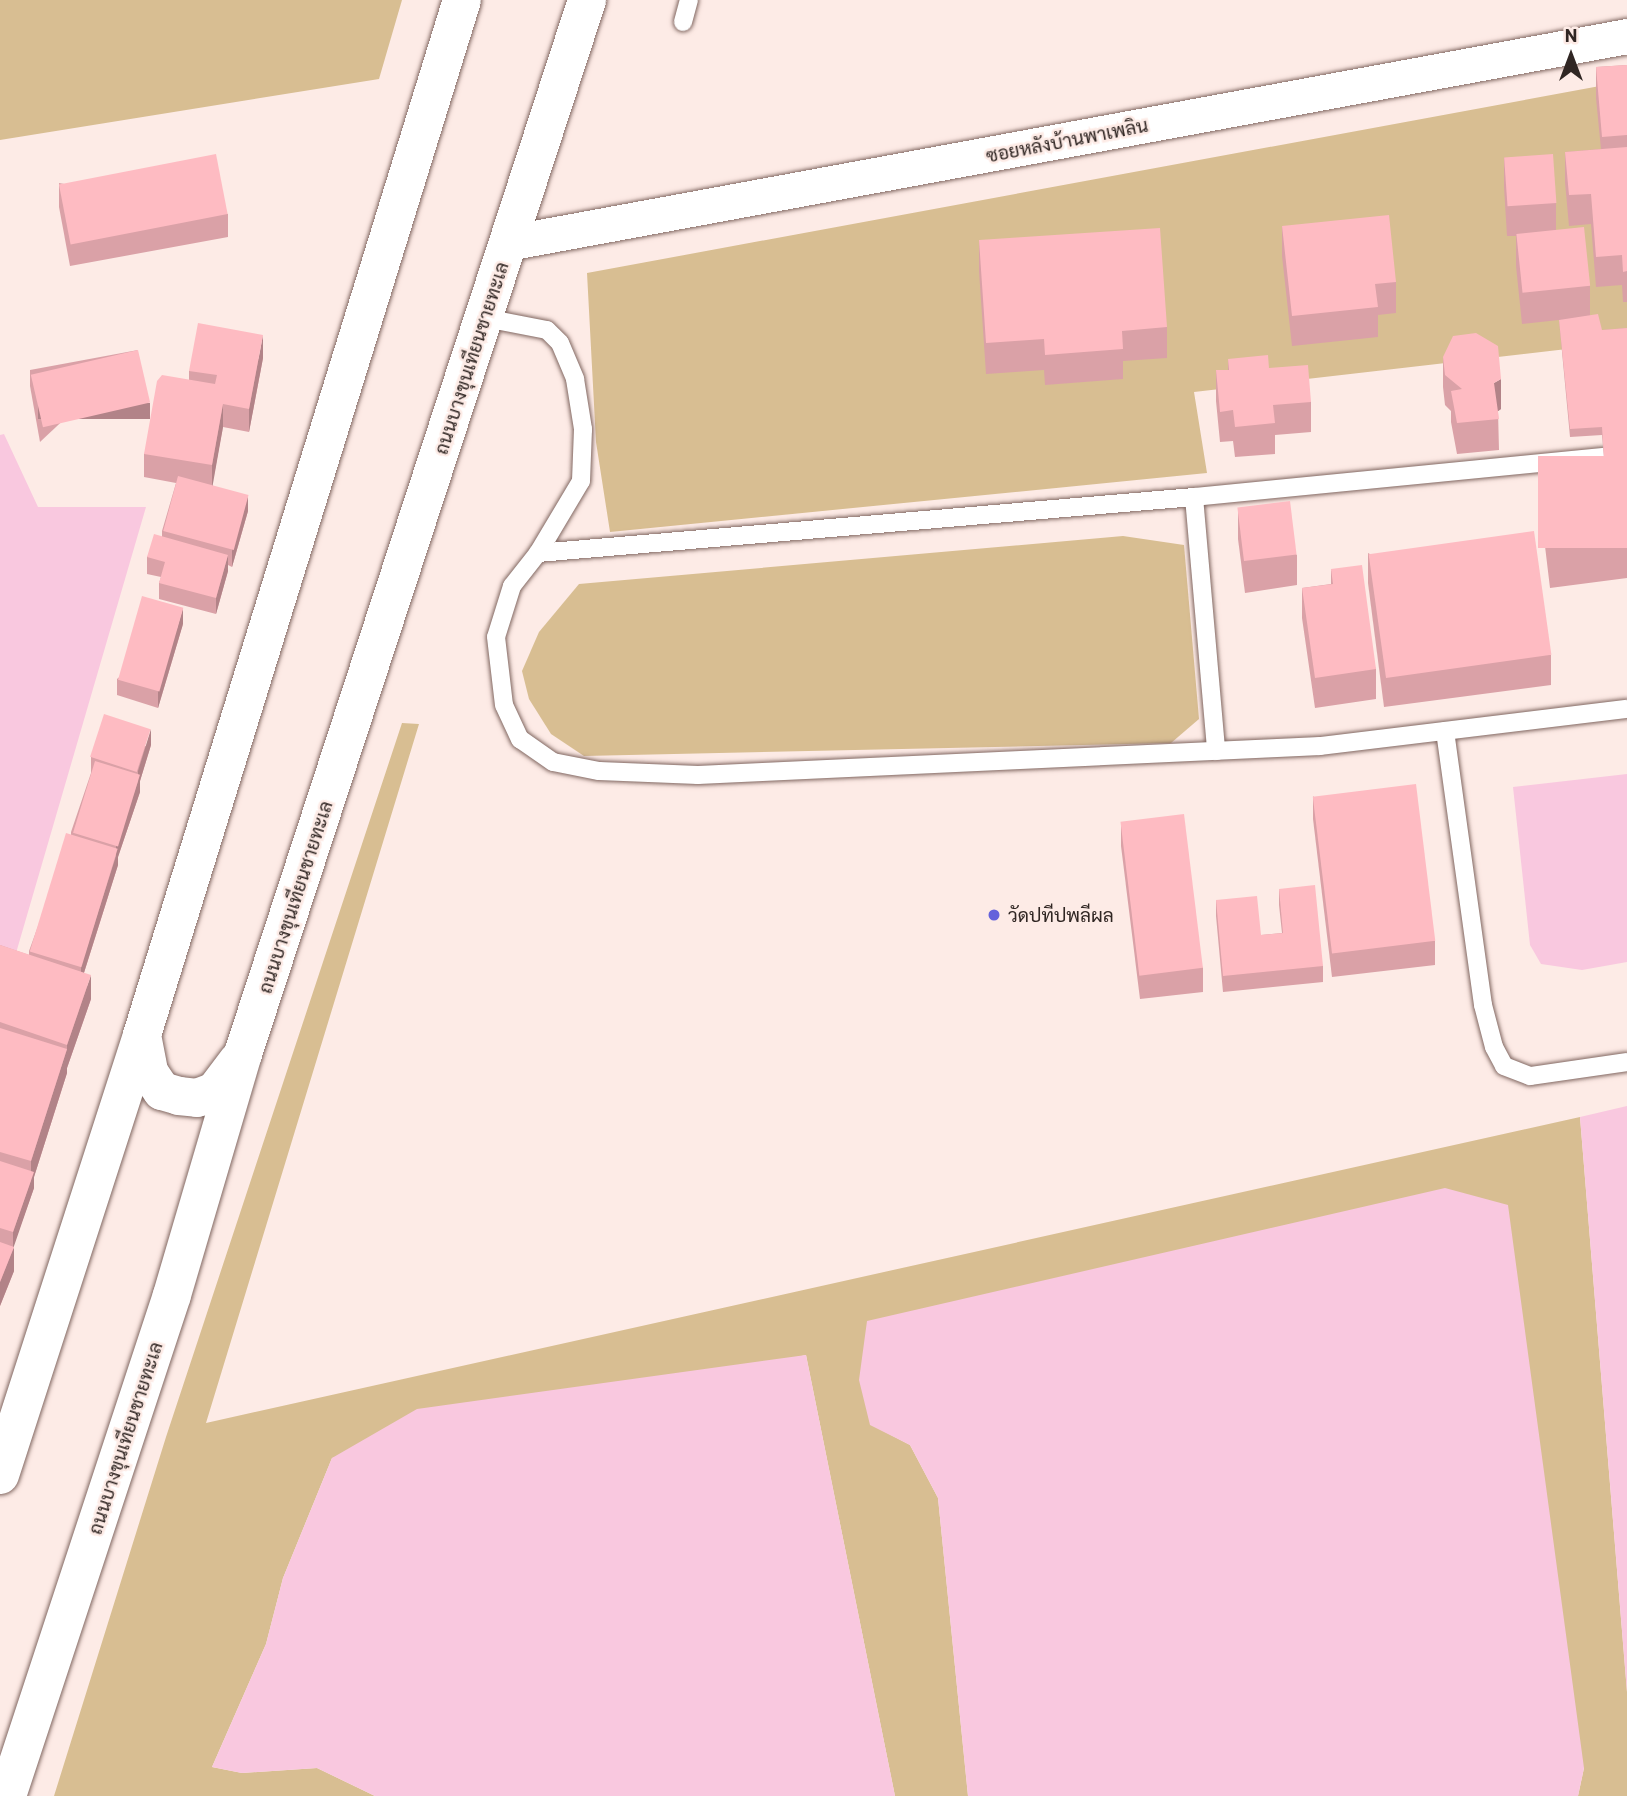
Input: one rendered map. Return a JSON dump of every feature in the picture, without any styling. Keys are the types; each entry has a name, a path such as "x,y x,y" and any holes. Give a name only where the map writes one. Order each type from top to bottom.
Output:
{"main road":[{"path":"0,1475 142,1035 462,0"},
{"name":"ถนนบางขุนเทียนชายทะเล","path":"7,1796 172,1295 243,1054 587,0"},
{"path":"142,1035 149,1072 162,1091 179,1096 197,1098 215,1091 243,1054"}],"street":[{"name":"ซอยหลังบ้านพาเพลิน","path":"507,243 1627,36"}],"lane":[{"path":"682,22 689,0"},
{"path":"485,318 547,330 560,343 575,379 583,429 580,481 538,553 512,586 496,637 504,705 520,739 553,762 599,771 698,775 1320,746 1627,709"},
{"path":"538,553 1194,497 1604,457"},
{"path":"1194,497 1216,751"},
{"path":"1445,731 1483,1005 1494,1048 1504,1066 1530,1076 1575,1072 1627,1062"}],"shaded area":[{"path":"0,0 402,0 379,79 0,140"},
{"path":"1627,81 1627,342 1194,392 1207,473 610,532 596,442 587,273"},
{"path":"4,434 38,507 146,507 0,1008 0,435"},
{"path":"1123,536 1184,545 1199,719 1171,743 584,756 551,734 529,699 522,671 539,632 579,584"},
{"path":"402,723 419,724 206,1423 1580,1117 1627,1692 1627,1796 1578,1796 1584,1768 870,1424 910,1445 938,1498 968,1796 895,1796 806,1355 332,1458 283,1578 266,1644 212,1767 242,1773 317,1768 375,1796 54,1796 166,1437"},
{"path":"1627,774 1627,962 1582,970 1541,964 1530,945 1513,787"},
{"path":"1627,1106 1627,1692 1580,1117"},
{"path":"1445,1188 1508,1205 1584,1768 1578,1796 968,1796 938,1498 910,1445 870,1425 859,1380 867,1321"},
{"path":"806,1355 895,1796 375,1796 317,1768 242,1773 212,1767 266,1644 283,1578 332,1458 417,1409"}],"building":[{"path":"1627,65 1627,135 1602,137 1596,67"},
{"path":"1627,147 1627,271 1623,272 1622,255 1596,257 1591,194 1569,195 1565,152"},
{"path":"216,154 228,214 71,244 59,185"},
{"path":"1553,154 1556,203 1508,206 1504,157"},
{"path":"1389,215 1396,282 1375,284 1378,307 1292,316 1282,226"},
{"path":"1584,227 1590,286 1523,293 1516,234"},
{"path":"1160,228 1167,327 1122,331 1123,349 1045,355 1044,339 986,343 979,240"},
{"path":"1598,314 1602,330 1627,328 1627,456 1604,458 1602,427 1570,429 1559,320"},
{"path":"198,323 263,335 249,409 223,404 212,465 144,454 157,381 162,375 215,384 217,375 189,371"},
{"path":"1476,333 1498,346 1501,379 1494,383 1499,419 1457,423 1451,391 1462,389 1445,375 1443,357 1453,336"},
{"path":"138,350 150,403 43,427 31,375"},
{"path":"1268,355 1269,368 1308,365 1311,402 1273,405 1275,423 1235,427 1233,410 1220,412 1216,370 1229,370 1228,359"},
{"path":"1538,456 1627,456 1627,548 1538,548"},
{"path":"178,476 249,495 234,550 163,531"},
{"path":"1290,501 1297,555 1244,561 1237,507"},
{"path":"1534,531 1551,655 1386,678 1369,554"},
{"path":"154,534 228,555 216,598 159,583 165,562 147,557"},
{"path":"1362,565 1376,669 1315,678 1302,588 1333,584 1331,569"},
{"path":"142,596 183,608 159,691 118,680"},
{"path":"104,714 151,729 137,772 90,757"},
{"path":"95,761 140,775 118,846 73,833"},
{"path":"1416,784 1435,941 1332,953 1313,797"},
{"path":"1184,814 1203,968 1139,976 1120,822"},
{"path":"66,833 118,849 81,967 30,952"},
{"path":"1315,885 1323,966 1223,976 1216,900 1257,896 1261,935 1283,933 1279,889"},
{"path":"0,945 91,975 67,1045 0,1022"},
{"path":"0,1028 67,1049 31,1161 0,1152"},
{"path":"0,1161 34,1172 13,1232 0,1228"},
{"path":"0,1242 14,1247 0,1282"}],"place":[{"name":"วัดปทีปพลีผล","path":"994,915"}]}
